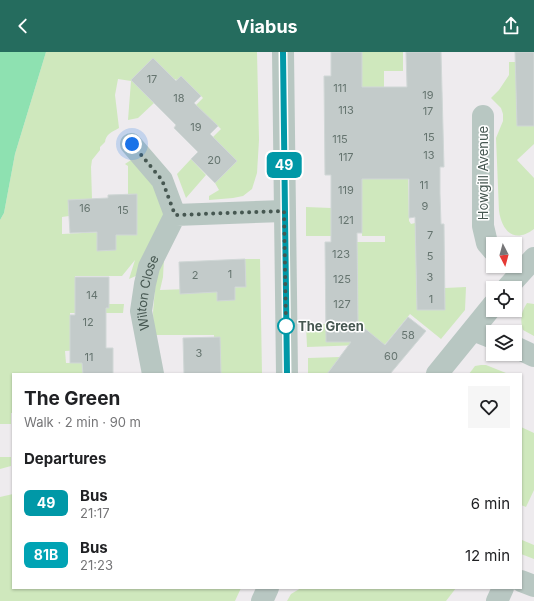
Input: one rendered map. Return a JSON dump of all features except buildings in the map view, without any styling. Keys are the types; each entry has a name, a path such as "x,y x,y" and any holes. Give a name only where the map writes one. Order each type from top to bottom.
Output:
{"street":[{"path":"283,52 287,373"},
{"name":"Howgill Avenue","path":"483,116 483,226 486,239"},
{"path":"132,144 162,180 175,215 284,211"},
{"name":"Wilton Close","path":"153,373 141,311 143,296 149,267 175,215"},
{"path":"510,277 534,258"},
{"path":"438,373 486,314"},
{"path":"473,330 486,335"},
{"path":"522,351 534,356"},
{"path":"522,580 534,586"},
{"path":"262,601 268,589"},
{"path":"497,601 503,589"}],"shaded area":[{"path":"0,52 46,52 15,154 4,213 0,220"},
{"path":"46,52 257,52 259,140 257,173 252,189 243,196 233,198 209,200 209,196 219,190 215,183 237,161 213,137 221,129 196,105 203,98 181,76 177,80 174,79 153,58 131,80 154,103 138,118 128,120 131,81 118,79 115,95 119,128 108,135 105,142 100,147 100,150 92,160 92,199 68,200 69,216 62,217 62,234 104,232 137,235 137,195 128,194 128,166 125,164 131,160 153,182 164,214 138,275 129,279 135,260 122,276 75,276 76,309 109,308 109,304 124,304 123,313 70,313 70,344 82,350 65,351 66,363 82,363 83,373 12,373 11,424 0,424 0,220 4,213 15,154"},
{"path":"362,52 403,52 403,71 384,71 384,103 408,175 409,221 411,224 415,223 417,310 445,310 445,288 466,287 465,310 441,339 410,314 373,359 361,345 307,347 306,325 326,324 326,342 358,342 357,242 385,242 385,236 362,236 362,179 385,179 355,103"},
{"path":"509,62 534,62 516,81 517,122 534,122 534,144 517,160 534,178 534,229 521,235 510,233 506,229 499,211 496,138 503,121 503,114 501,108 491,98 499,90 509,75"},
{"path":"191,159 206,175 186,198 177,174"},
{"path":"306,207 331,208 331,236 306,236"},
{"path":"164,258 163,277 160,290 246,287 245,259 260,259 262,373 215,373 214,335 154,335 153,312 156,278"},
{"path":"527,303 534,304 534,336 523,330 521,319 523,309"},
{"path":"340,357 328,373 308,373 308,358"},
{"path":"486,365 506,373 470,373 475,366"},
{"path":"522,427 534,433 534,490 526,507 522,505"},
{"path":"0,457 11,457 11,466 0,469"},
{"path":"12,494 12,589 241,589 235,601 0,601 0,497"},
{"path":"522,540 534,545 534,559 522,554"},
{"path":"299,589 455,589 446,601 287,601 291,594"}],"bus line":[{"name":"49","path":"283,52 287,373"}],"place":[{"name":"The Green","path":"286,326"}],"route":[{"path":"132,144 162,180 175,215 284,211 286,326"}]}
